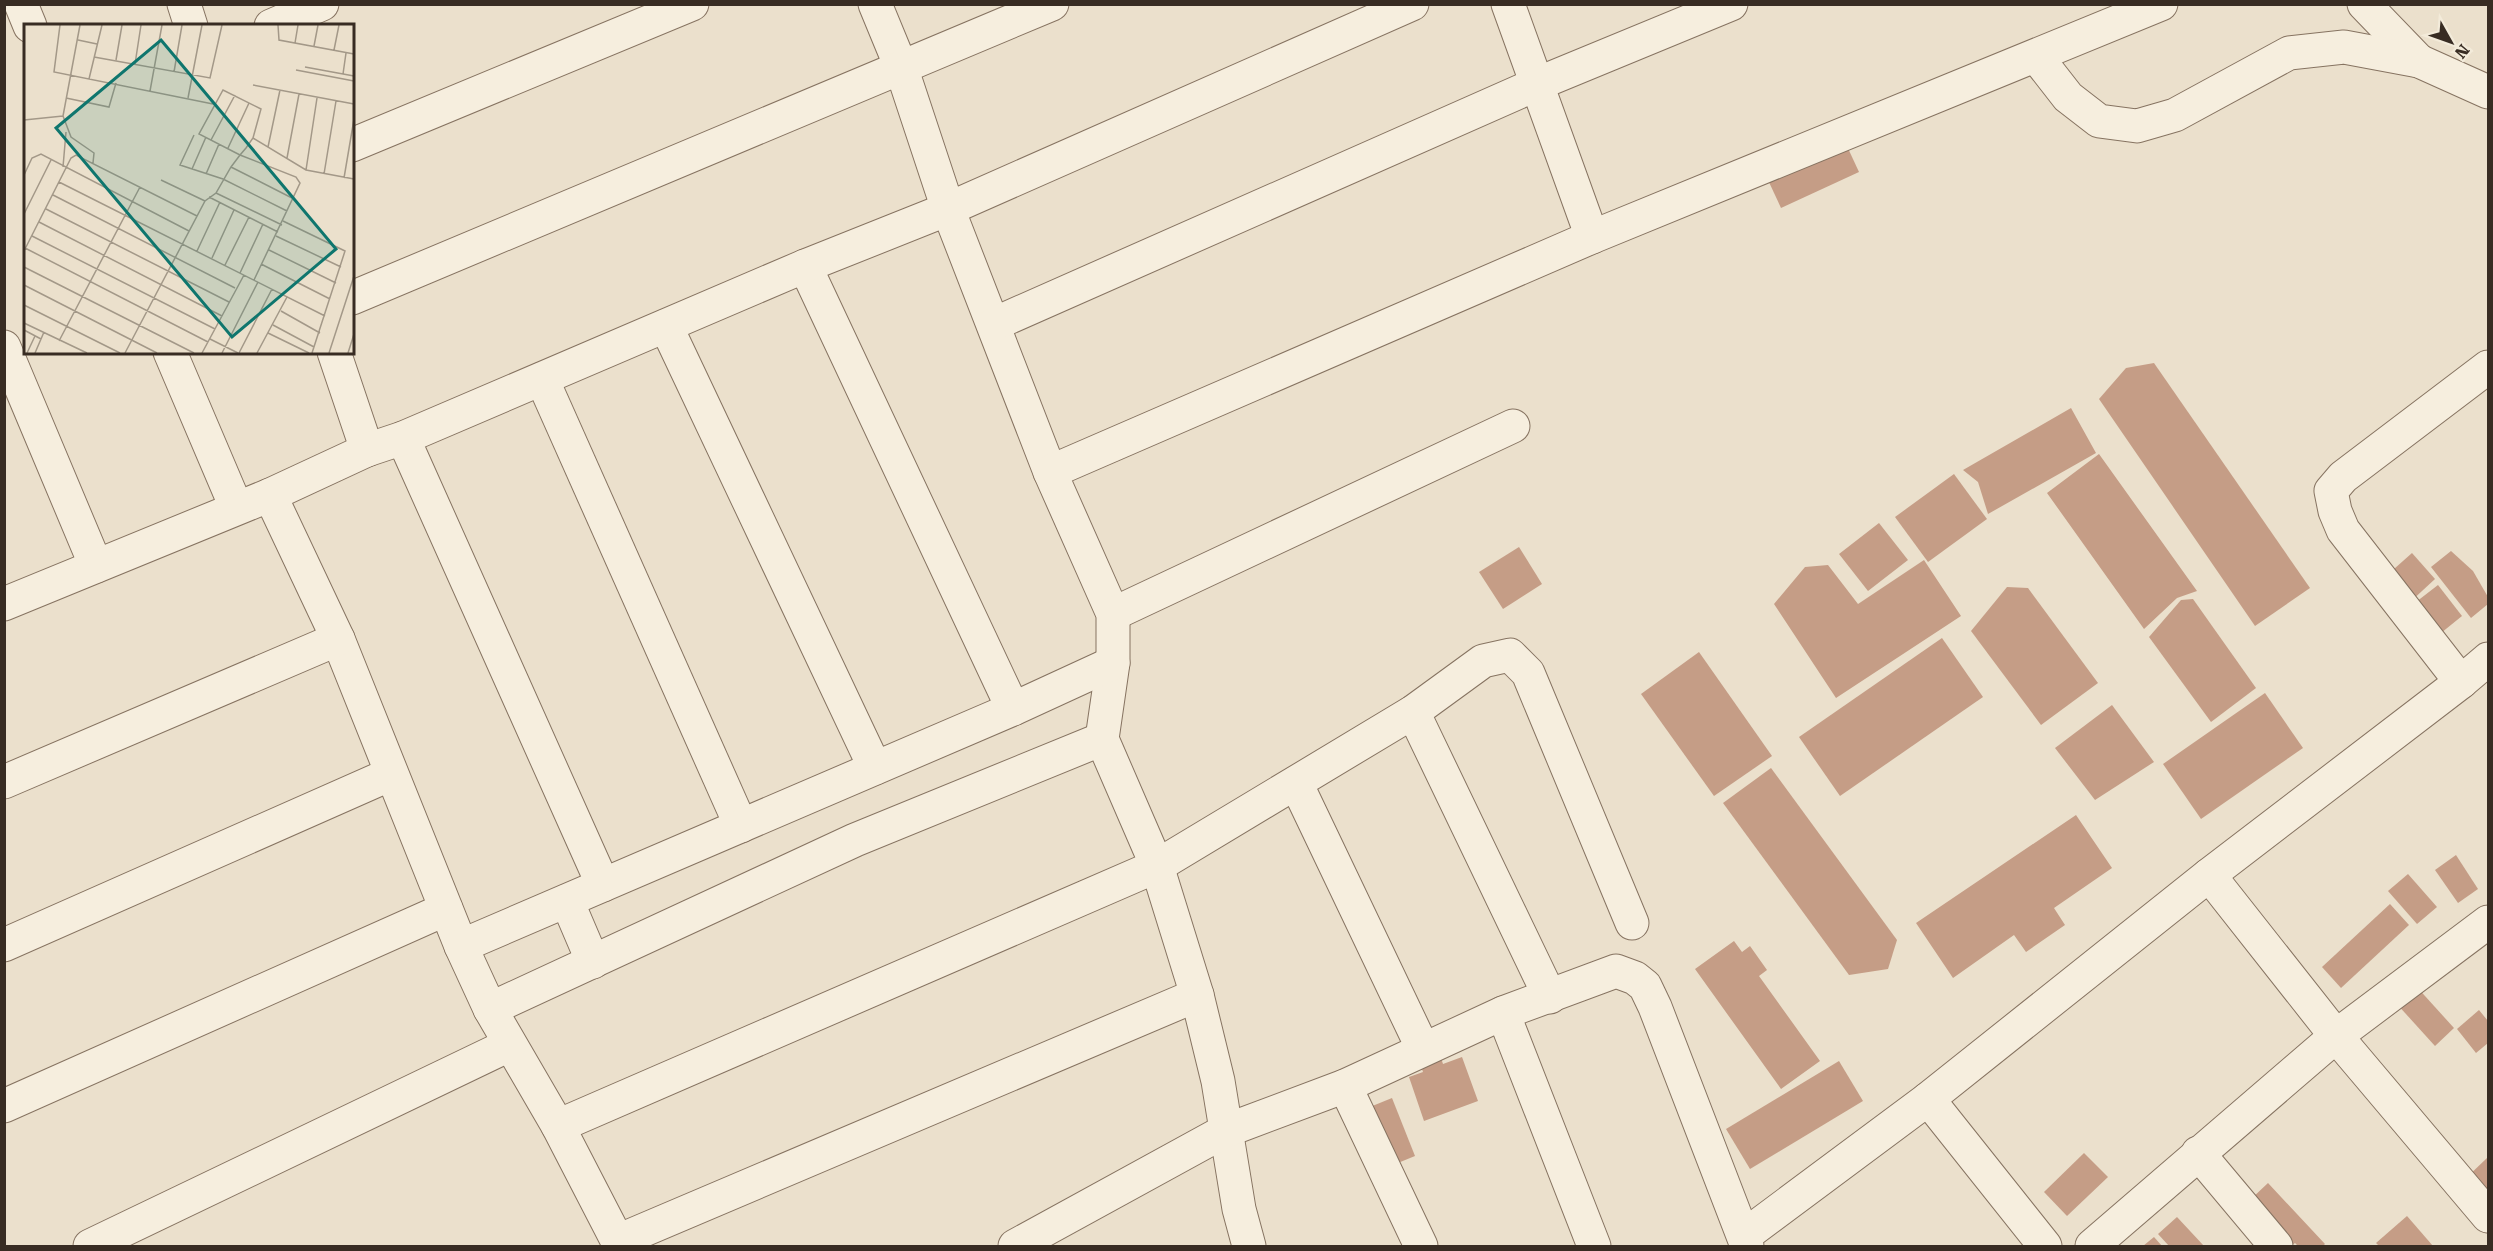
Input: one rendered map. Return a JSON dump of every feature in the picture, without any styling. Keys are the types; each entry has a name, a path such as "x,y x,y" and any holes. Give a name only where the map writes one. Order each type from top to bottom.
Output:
{"street":[{"path":"21,4 29,24"},
{"path":"184,4 190,24"},
{"path":"276,24 322,4"},
{"path":"354,144 692,4"},
{"path":"875,4 901,67 948,210 1050,472 1113,614 1113,663 1102,740 1157,866 1197,995 1218,1081 1239,1209 1249,1246"},
{"path":"354,297 1052,4"},
{"path":"4,604 270,495 367,450 403,438 805,266 948,210 1412,4"},
{"path":"1508,4 1592,237"},
{"path":"994,324 1537,84 1731,4"},
{"path":"1050,472 1592,237 2161,4"},
{"path":"2364,4 2419,61"},
{"path":"2036,56 2068,97 2099,121 2137,126 2175,115 2289,53 2344,47 2419,61 2488,92"},
{"path":"805,266 1013,709"},
{"path":"666,326 875,768"},
{"path":"4,347 96,566"},
{"path":"171,354 236,507"},
{"path":"335,354 367,450"},
{"path":"2461,682 2343,530 2335,512 2331,491 2343,477 2488,367"},
{"path":"542,379 741,826"},
{"path":"1113,614 1514,426"},
{"path":"403,438 603,885"},
{"path":"270,495 339,639 460,946 490,1009 558,1126 619,1244 1197,995"},
{"path":"4,782 339,639"},
{"path":"558,1126 1157,866 1413,712 1483,661 1510,655 1528,673 1632,923"},
{"path":"1015,1246 1225,1131 1345,1086 1503,1013 1616,971 1635,978 1645,986 1746,1241 2209,875 2461,682 2488,658"},
{"path":"460,946 1013,709 1113,663"},
{"path":"1413,712 1550,997"},
{"path":"490,1009 855,840 1102,740"},
{"path":"4,945 391,774"},
{"path":"1296,783 1423,1049"},
{"path":"2209,875 2336,1036 2488,1216"},
{"path":"567,901 593,962"},
{"path":"4,1106 446,909"},
{"path":"2092,1246 2336,1036 2487,928"},
{"path":"1503,1013 1594,1246"},
{"path":"90,1246 510,1045"},
{"path":"1345,1086 1421,1246"},
{"path":"1928,1099 2045,1246"},
{"path":"2198,1153 2276,1246"}],"building":[{"path":"1846,144 1859,172 1781,208 1768,180"},
{"path":"2154,363 2310,588 2255,626 2099,399 2126,368"},
{"path":"2071,408 2096,453 1988,514 1978,482 1963,470"},
{"path":"2099,454 2197,591 2177,598 2144,629 2047,493"},
{"path":"1954,474 1987,519 1928,562 1895,517"},
{"path":"1879,523 1908,560 1868,591 1839,554"},
{"path":"1519,547 1542,584 1503,609 1479,572"},
{"path":"2451,551 2473,571 2488,597 2488,604 2471,618 2431,567"},
{"path":"2412,553 2435,579 2409,603 2385,577"},
{"path":"1924,560 1961,616 1836,698 1774,604 1805,567 1828,565 1858,604"},
{"path":"2438,585 2462,616 2441,633 2416,602"},
{"path":"2007,587 2028,588 2098,683 2041,725 1971,631"},
{"path":"2193,599 2256,688 2211,722 2149,637 2181,600"},
{"path":"1942,638 1983,697 1840,796 1799,737"},
{"path":"1699,652 1772,756 1714,796 1641,694"},
{"path":"2265,693 2303,748 2201,819 2163,764"},
{"path":"2112,705 2154,762 2095,800 2055,748"},
{"path":"1771,768 1897,940 1888,969 1849,975 1723,803"},
{"path":"2076,815 2112,868 2054,908 2065,925 2026,952 2014,935 1953,978 1916,923"},
{"path":"2456,855 2478,889 2458,903 2435,870"},
{"path":"2408,874 2437,907 2417,924 2388,891"},
{"path":"2390,904 2409,925 2341,988 2322,967"},
{"path":"1734,941 1742,952 1750,946 1767,970 1759,976 1820,1061 1781,1089 1695,969"},
{"path":"2415,985 2454,1028 2435,1046 2396,1003"},
{"path":"2479,1010 2488,1021 2488,1043 2476,1053 2457,1029"},
{"path":"1462,1057 1478,1101 1424,1121 1409,1077 1423,1072 1421,1066 1441,1058 1443,1064"},
{"path":"1839,1061 1863,1101 1750,1169 1726,1129"},
{"path":"1392,1098 1415,1156 1388,1167 1365,1109"},
{"path":"2084,1153 2108,1177 2067,1216 2044,1192"},
{"path":"2487,1158 2488,1160 2488,1210 2463,1181"},
{"path":"2268,1183 2325,1244 2323,1246 2298,1246 2295,1243 2291,1246 2250,1200"},
{"path":"2407,1216 2433,1246 2379,1246 2376,1243"},
{"path":"2177,1217 2204,1246 2169,1246 2158,1234"},
{"path":"2154,1237 2162,1246 2143,1246"}]}
